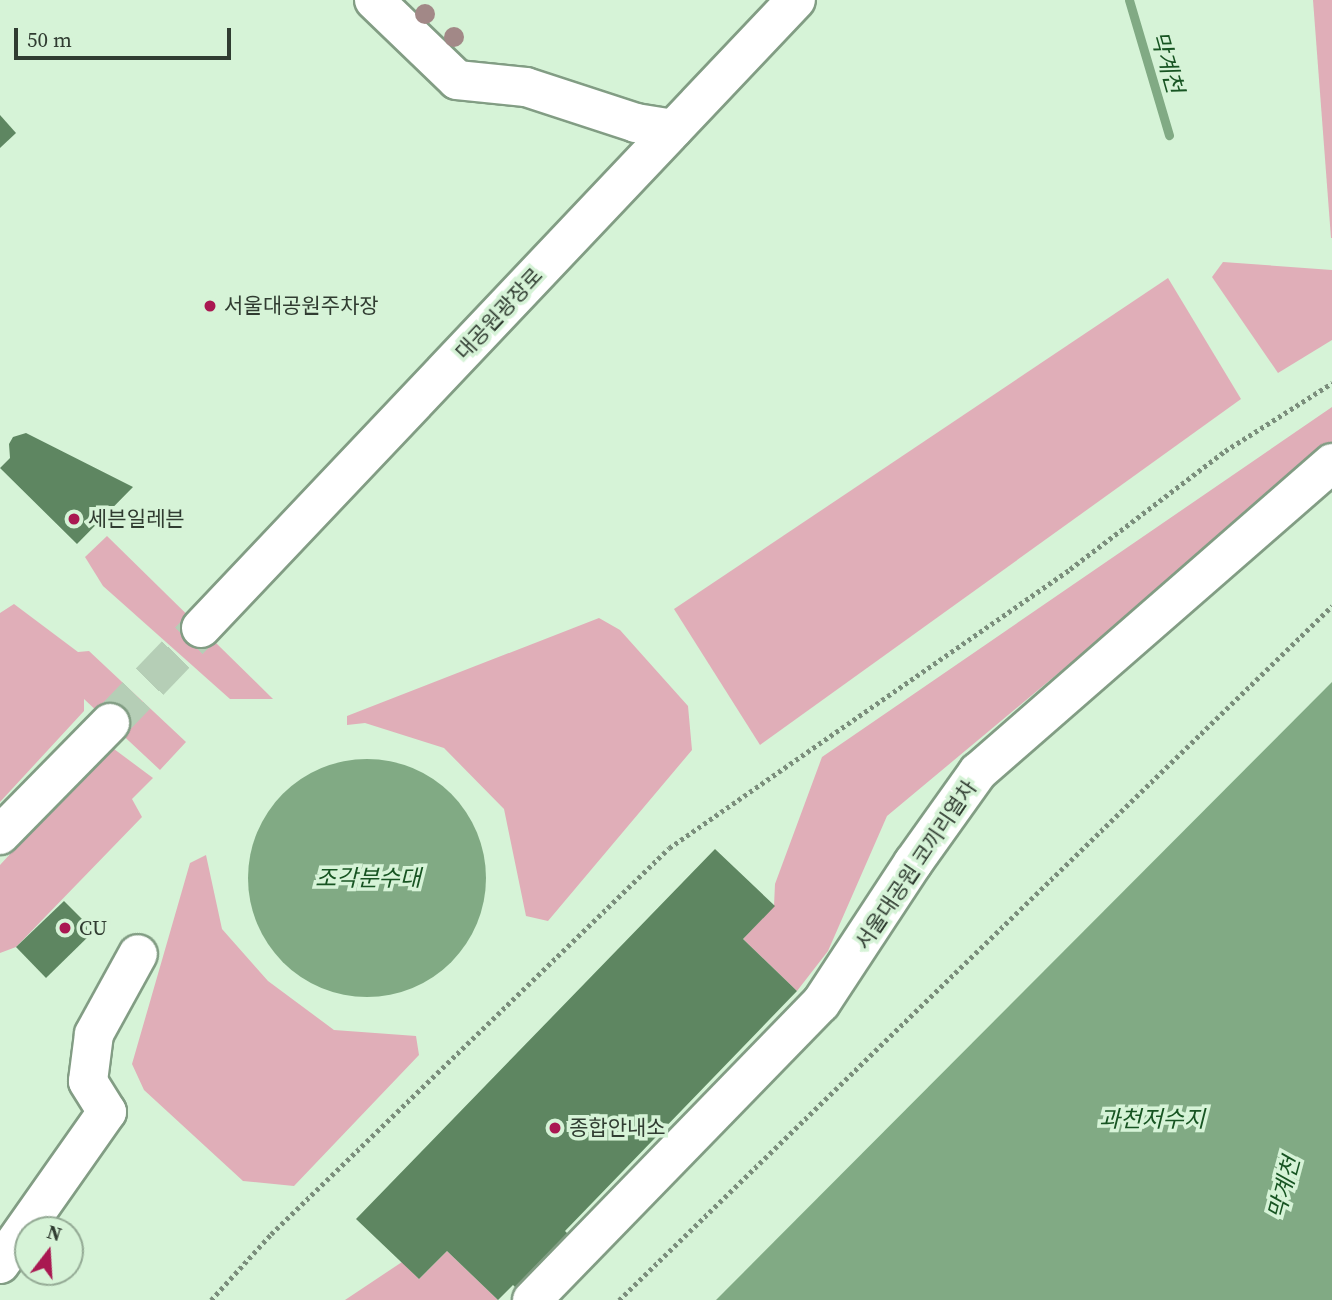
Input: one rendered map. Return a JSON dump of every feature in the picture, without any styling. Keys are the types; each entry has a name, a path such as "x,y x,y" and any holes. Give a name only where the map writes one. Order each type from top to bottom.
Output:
{"street":[{"path":"374,0 457,80 526,87 636,123 674,130"},
{"name":"대공원광장로","path":"201,628 796,0"},
{"name":"서울대공원 코끼리열차","path":"532,1300 821,1003 913,863 978,772 1332,463"},
{"path":"0,835 110,723"},
{"path":"0,1264 107,1112 88,1081 94,1034 138,954"}],"path":[{"path":"211,1300 271,1234 669,848 1070,569 1225,451 1332,383"},
{"path":"619,1300 1332,606"}],"shaded area":[{"path":"1313,0 1332,0 1332,238 1331,238"},
{"path":"1223,262 1332,270 1332,340 1278,373 1212,277"},
{"path":"1168,278 1241,399 760,745 674,609"},
{"path":"1332,407 1332,445 887,816 828,951 797,991 743,939 774,906 775,884 822,757"},
{"path":"107,536 273,699 230,699 103,586 85,557"},
{"path":"14,604 78,652 89,651 186,742 160,770 84,699 84,711 0,802 0,613"},
{"path":"599,618 620,630 688,706 692,750 548,921 526,916 504,809 444,748 365,723 347,725 347,716"},
{"path":"110,746 153,778 132,799 142,817 16,947 0,953 0,865"},
{"path":"206,855 222,929 268,981 334,1030 416,1036 419,1055 294,1186 243,1181 144,1090 132,1064 190,863"},
{"path":"447,1251 498,1300 345,1300 402,1262 419,1279"}],"water":[{"name":"과천저수지","path":"1332,682 1332,1300 716,1300"},
{"name":"조각분수대","path":"355,759 379,759 402,764 423,773 443,786 459,802 481,843 486,878 484,901 477,924 459,954 443,970 402,992 379,997 355,997 332,992 311,983 291,970 275,954 253,913 248,890 248,866 253,843 262,822 275,802 291,786 332,764"}],"building":[{"path":"0,115 16,133 0,148"},
{"path":"26,433 133,487 77,544 0,468 10,458 9,444 13,437"},
{"name":"종합안내소","path":"715,849 775,906 743,939 797,991 565,1231 579,1245 526,1298 513,1285 498,1300 447,1251 419,1279 356,1219"},
{"path":"64,901 94,931 46,978 16,947"}],"waterway":[{"name":"막계천","path":"1129,0 1169,135"}],"tunnel":[{"path":"110,723 201,628"}],"place":[{"name":"서울대공원주차장","path":"210,306"},
{"name":"세븐일레븐","path":"74,519"},
{"name":"CU","path":"65,928"},
{"name":"종합안내소","path":"555,1128"}]}
